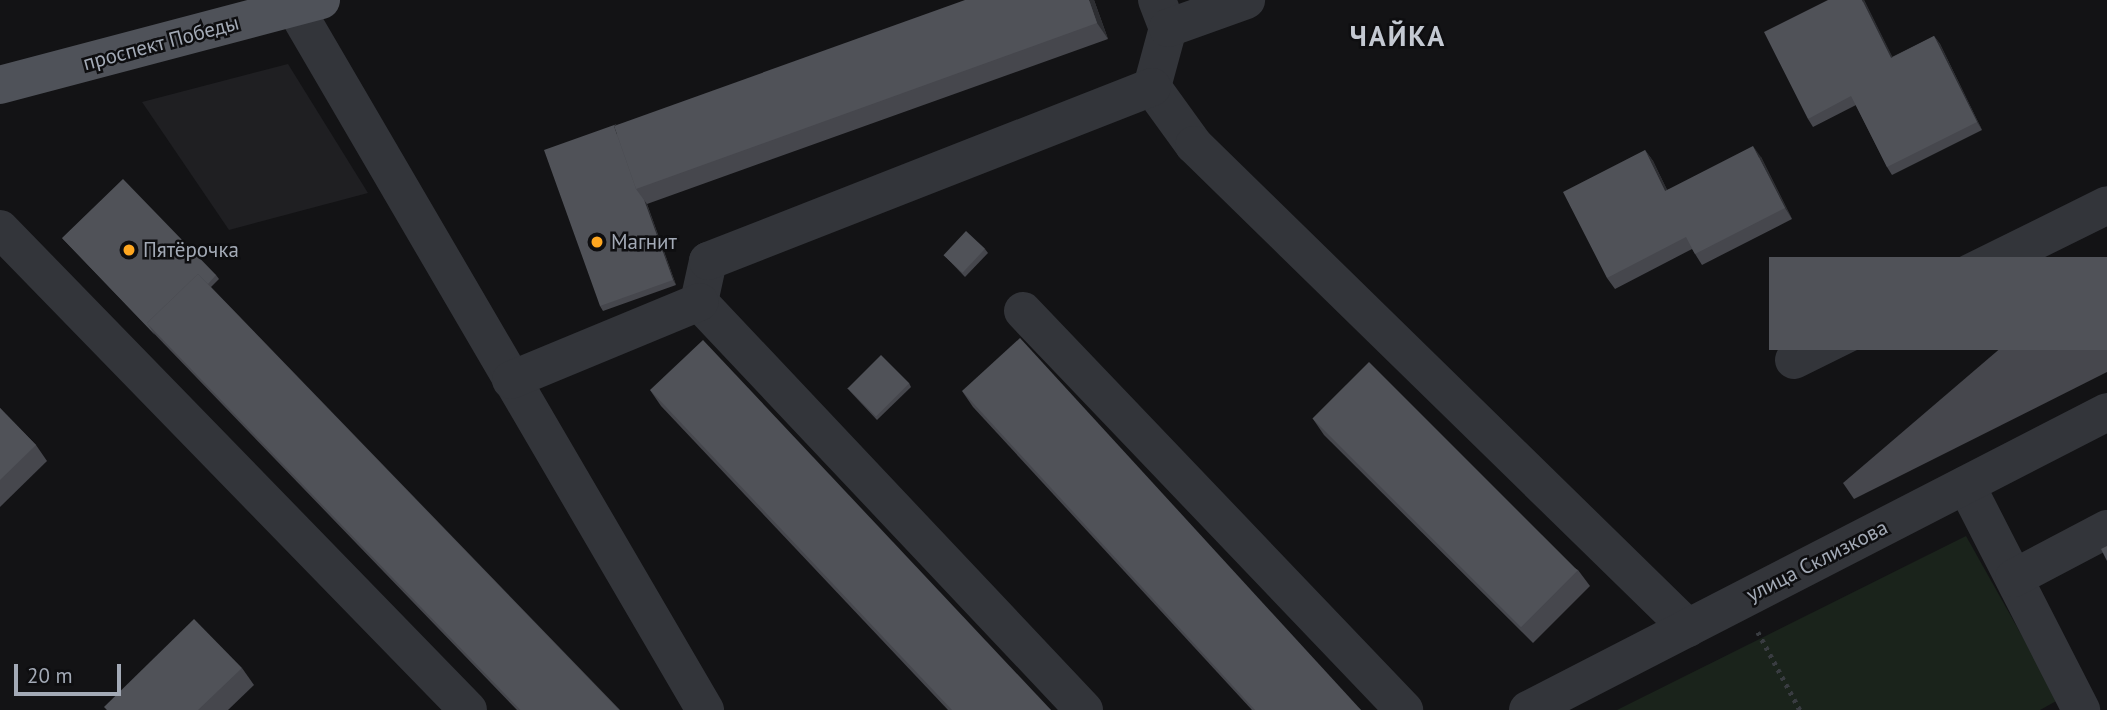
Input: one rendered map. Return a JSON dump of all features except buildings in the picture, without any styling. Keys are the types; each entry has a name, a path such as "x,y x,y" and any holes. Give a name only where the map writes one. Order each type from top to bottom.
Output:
{"main road":[{"name":"проспект Победы","path":"0,85 308,4"}],"street":[{"path":"1246,0 1162,14 1152,87 1194,145 1688,628"},
{"path":"308,4 512,380 705,710"},
{"path":"699,303 708,261 1152,87"},
{"path":"1794,359 2107,205"},
{"path":"0,229 468,710"},
{"path":"512,380 699,303"},
{"path":"699,303 1084,710"},
{"path":"1023,311 1404,710"},
{"name":"улица Склизкова","path":"1528,710 2107,412"},
{"path":"1966,485 2081,710"},
{"path":"2014,578 2107,529"}],"path":[{"path":"1753,622 1800,710"}],"shaded area":[{"path":"288,64 368,193 229,230 142,102"},
{"path":"1966,536 2058,700 2040,710 1617,710"}],"place":[{"name":"Магнит","path":"597,242"},
{"name":"Пятёрочка","path":"129,250"}],"district":[{"name":"ЧАЙКА","path":"1398,36"}]}
